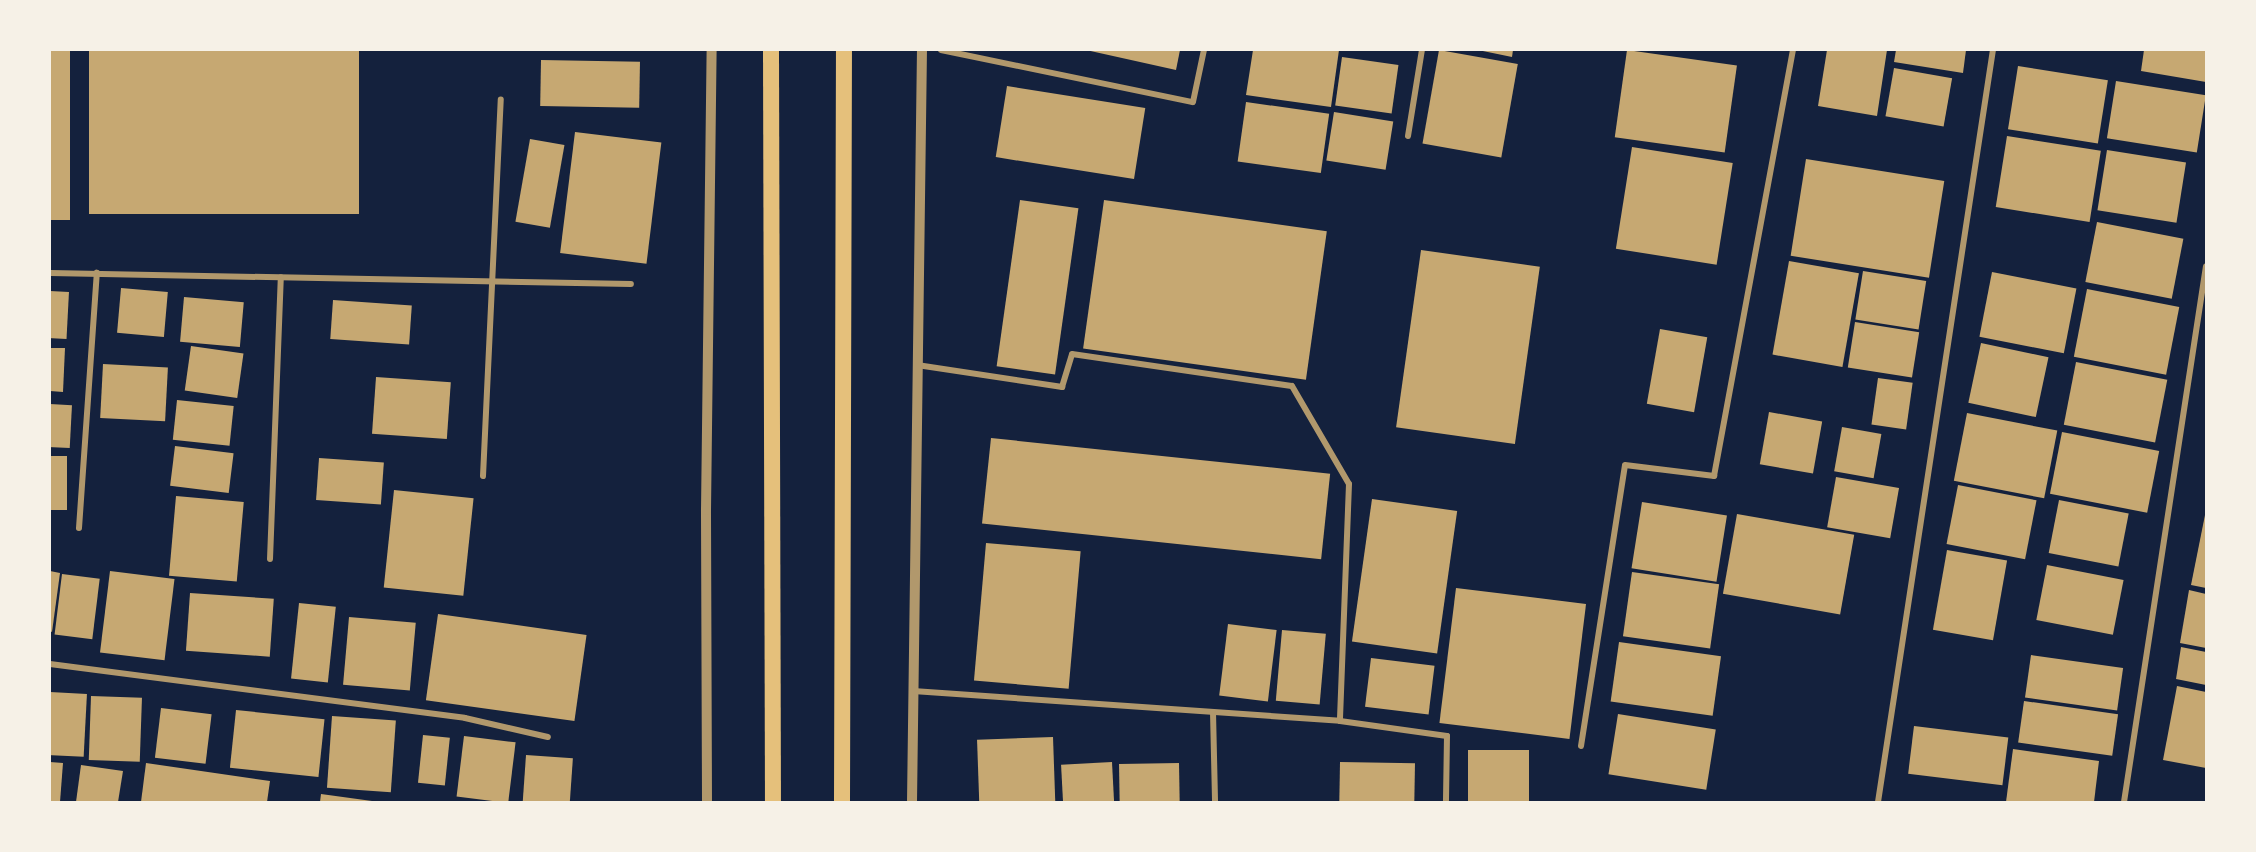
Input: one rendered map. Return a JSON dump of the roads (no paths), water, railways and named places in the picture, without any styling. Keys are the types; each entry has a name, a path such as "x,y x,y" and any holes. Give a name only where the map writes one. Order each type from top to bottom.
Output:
{"highway":[{"path":"771,50 773,802"},
{"path":"842,802 844,50"}],"street":[{"path":"707,802 706,510 712,50"},
{"path":"912,802 916,365 922,50"},
{"path":"941,50 1194,102 1204,50"},
{"path":"1408,136 1422,50"},
{"path":"1581,747 1625,465 1714,476 1793,50"},
{"path":"1878,802 1993,50"},
{"path":"483,476 501,99"},
{"path":"2124,802 2206,266"},
{"path":"50,273 631,284"},
{"path":"79,528 97,273"},
{"path":"270,559 281,277"},
{"path":"916,365 1062,387 1072,354 1292,386 1349,484 1340,721"},
{"path":"50,663 465,718 548,737"},
{"path":"913,691 1340,721 1447,736 1446,802"},
{"path":"1213,712 1215,802"}]}
